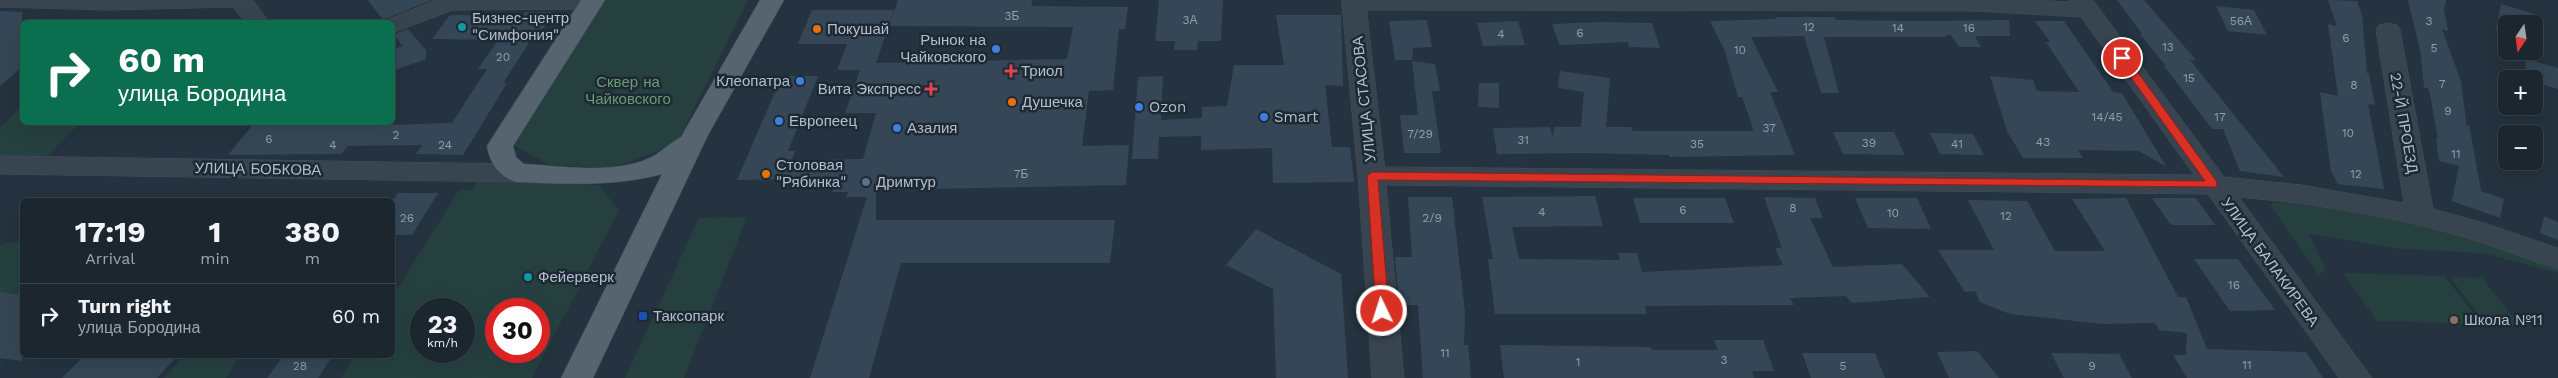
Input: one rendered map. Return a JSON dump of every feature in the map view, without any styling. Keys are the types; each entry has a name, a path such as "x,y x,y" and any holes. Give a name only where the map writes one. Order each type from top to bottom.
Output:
{"main road":[{"path":"577,378 651,222 695,135 772,0"},
{"path":"593,1 500,146 503,160 517,173 622,175 642,181 651,190 654,200 651,222"},
{"path":"622,175 662,164 674,157 695,135"}],"street":[{"path":"0,0 241,0 256,20"},
{"path":"88,20 109,1"},
{"path":"395,25 449,2 593,1"},
{"path":"1355,2 2084,5"},
{"name":"УЛИЦА СТАСОВА","path":"1355,2 1372,176 1388,378"},
{"name":"УЛИЦА БАЛАКИРЕВА","path":"2084,5 2213,185 2356,378"},
{"name":"22-Й ПРОЕЗД","path":"2388,30 2420,216"},
{"name":"УЛИЦА БОБКОВА","path":"0,164 517,173"},
{"path":"1372,176 2213,185 2308,193 2420,216 2535,250 2558,259"}],"green space":[{"name":"Сквер на Чайковского","path":"605,0 748,0 676,145 612,168 549,165 514,145"},
{"path":"20,108 20,125 78,125 46,157 0,157 0,127"},
{"path":"478,181 598,185 619,210 550,343 550,298 485,298 485,363 540,363 532,378 341,378 353,358 395,358 395,293 459,190 472,190"},
{"path":"2274,202 2419,218 2558,264 2558,273 2483,253 2400,249 2309,234 2326,270 2319,275 2270,205"},
{"path":"747,217 684,378 625,378 699,218"},
{"path":"20,242 20,295 0,292 0,246 5,243"},
{"path":"2343,273 2444,276 2482,324 2377,321"},
{"path":"2450,277 2482,278 2520,326 2487,325"},
{"path":"182,358 238,358 226,378 164,378"}],"building":[{"path":"368,0 432,0 383,20"},
{"path":"898,0 1033,0 1031,6 1128,7 1125,29 1119,29 1113,90 1089,91 1082,146 1129,145 1126,185 876,190 876,220 1115,220 1110,263 901,263 869,378 810,378 867,197 846,197 848,192 832,192 836,178 737,180 782,76 818,76 788,151 795,151 792,160 863,159 876,113 845,113 860,70 837,70 847,44 798,44 812,10 894,10 876,63 1067,59 1073,27 889,26"},
{"path":"1159,0 1223,0 1221,41 1198,41 1197,50 1174,50 1175,41 1155,41"},
{"path":"2117,0 2144,0 2196,60 2190,60 2284,177 2240,171 2223,129 2212,129 2140,34 2142,34"},
{"path":"2328,0 2357,1 2362,15 2367,73 2369,74 2375,105 2368,104 2384,189 2338,184 2331,171 2320,92 2338,96 2328,24 2337,26"},
{"path":"2408,0 2446,0 2444,10 2448,31 2442,29 2461,81 2467,127 2469,124 2481,191 2504,199 2500,218 2452,201 2459,166 2439,161 2436,138 2438,139 2429,89 2424,87 2421,55"},
{"path":"2501,4 2538,15 2499,15"},
{"path":"2216,6 2254,10 2267,35 2228,31"},
{"path":"0,11 22,12 22,20 20,20 20,69 0,86"},
{"path":"525,12 554,12 543,29 538,29 503,83 507,83 463,155 416,154 422,145 348,146 341,154 228,155 253,125 452,123 487,69 478,69 498,40 432,39 450,15 523,16"},
{"path":"1276,15 1341,15 1343,86 1325,85 1332,147 1350,147 1354,182 1273,183 1272,148 1201,150 1201,136 1159,137 1158,159 1132,159 1138,77 1163,76 1161,120 1202,118 1202,107 1227,106 1234,65 1284,65"},
{"path":"1775,17 1835,17 1836,20 2009,20 2010,36 1975,36 1981,47 1959,47 1950,34 1945,37 1824,37 1839,93 1821,93 1804,36 1751,37 1778,92 1770,92 1795,155 1669,157 1669,155 1582,153 1497,154 1493,128 1550,127 1553,137 1554,127 1581,127 1584,92 1558,88 1560,71 1610,78 1606,127 1631,127 1633,131 1754,131 1742,97 1738,97 1724,49 1710,21 1776,19"},
{"path":"1427,20 1432,47 1413,48 1412,60 1395,60 1389,21"},
{"path":"1518,21 1525,45 1483,46 1477,23"},
{"path":"2035,21 2064,21 2113,92 2122,93 2166,166 2138,151 2078,150 2083,158 2023,158 2007,131 1990,76 2033,80 2037,91 2079,92 2046,42 2050,42"},
{"path":"1599,22 1652,23 1660,48 1629,47 1628,42 1563,45 1559,44 1552,24"},
{"path":"408,29 426,50 426,59 395,70 395,49 402,46 395,34"},
{"path":"2526,60 2558,68 2558,89 2543,85 2543,70 2525,70"},
{"path":"1412,61 1435,64 1440,91 1432,91 1441,153 1404,153 1400,115 1418,115"},
{"path":"1479,83 1499,83 1499,108 1478,107"},
{"path":"1833,132 1894,132 1905,155 1843,154"},
{"path":"1930,133 1973,134 1984,155 1940,154"},
{"path":"398,193 438,193 412,235 395,235 395,198"},
{"path":"1595,196 1603,226 1512,227 1519,259 1620,260 1618,253 1637,253 1642,272 1783,265 1775,248 1782,248 1764,197 1815,198 1823,218 1810,218 1833,267 1902,264 1930,297 1852,303 1846,296 1790,298 1794,305 1645,306 1647,314 1495,314 1488,259 1493,259 1482,197"},
{"path":"1408,197 1452,197 1465,313 1464,345 1468,345 1471,378 1423,378 1418,305 1399,305 1395,257 1412,257"},
{"path":"1633,198 1725,198 1734,223 1640,223"},
{"path":"1855,198 1917,198 1931,229 1868,228"},
{"path":"2126,198 2178,297 2186,297 2207,349 2306,352 2323,378 2187,378 2173,355 2186,355 2187,333 2159,330 2155,323 2103,324 2010,314 1980,302 1975,291 1965,292 1938,250 1994,250 1968,200 2027,201 2055,251 2105,251 2072,199"},
{"path":"2152,198 2196,198 2215,225 2171,225"},
{"path":"2544,216 2558,222 2558,240 2540,233"},
{"path":"1256,229 1341,274 1348,378 1276,378 1273,289 1226,265"},
{"path":"2194,259 2238,259 2275,310 2230,311"},
{"path":"0,292 20,295 20,358 22,358 22,361 0,358"},
{"path":"1714,340 1763,340 1774,371 1752,371 1754,378 1504,378 1500,345 1651,347 1652,350 1718,350"},
{"path":"1977,351 1999,378 1949,378 1937,352"},
{"path":"1802,353 1875,353 1885,378 1811,378"},
{"path":"2051,353 2119,354 2132,378 2064,378"},
{"path":"82,358 175,358 157,378 62,378"},
{"path":"282,358 331,358 318,378 267,378"}],"place":[{"name":"Бизнес-центр \"Симфония\"","path":"462,27"},
{"name":"Покушай","path":"817,29"},
{"name":"Рынок на Чайковского","path":"996,49"},
{"name":"Триол","path":"1011,71"},
{"name":"Клеопатра","path":"800,81"},
{"name":"Вита Экспресс","path":"931,89"},
{"name":"Душечка","path":"1012,102"},
{"name":"Ozon","path":"1139,107"},
{"name":"Smart","path":"1264,117"},
{"name":"Европеец","path":"779,121"},
{"name":"Азалия","path":"897,128"},
{"name":"Столовая \"Рябинка\"","path":"766,174"},
{"name":"Дримтур","path":"866,182"},
{"name":"Фейерверк","path":"528,277"},
{"name":"Таксопарк","path":"643,316"},
{"name":"Школа №11","path":"2454,320"}],"route":[{"path":"1382,311 1372,176 2213,185 2122,58"}]}
